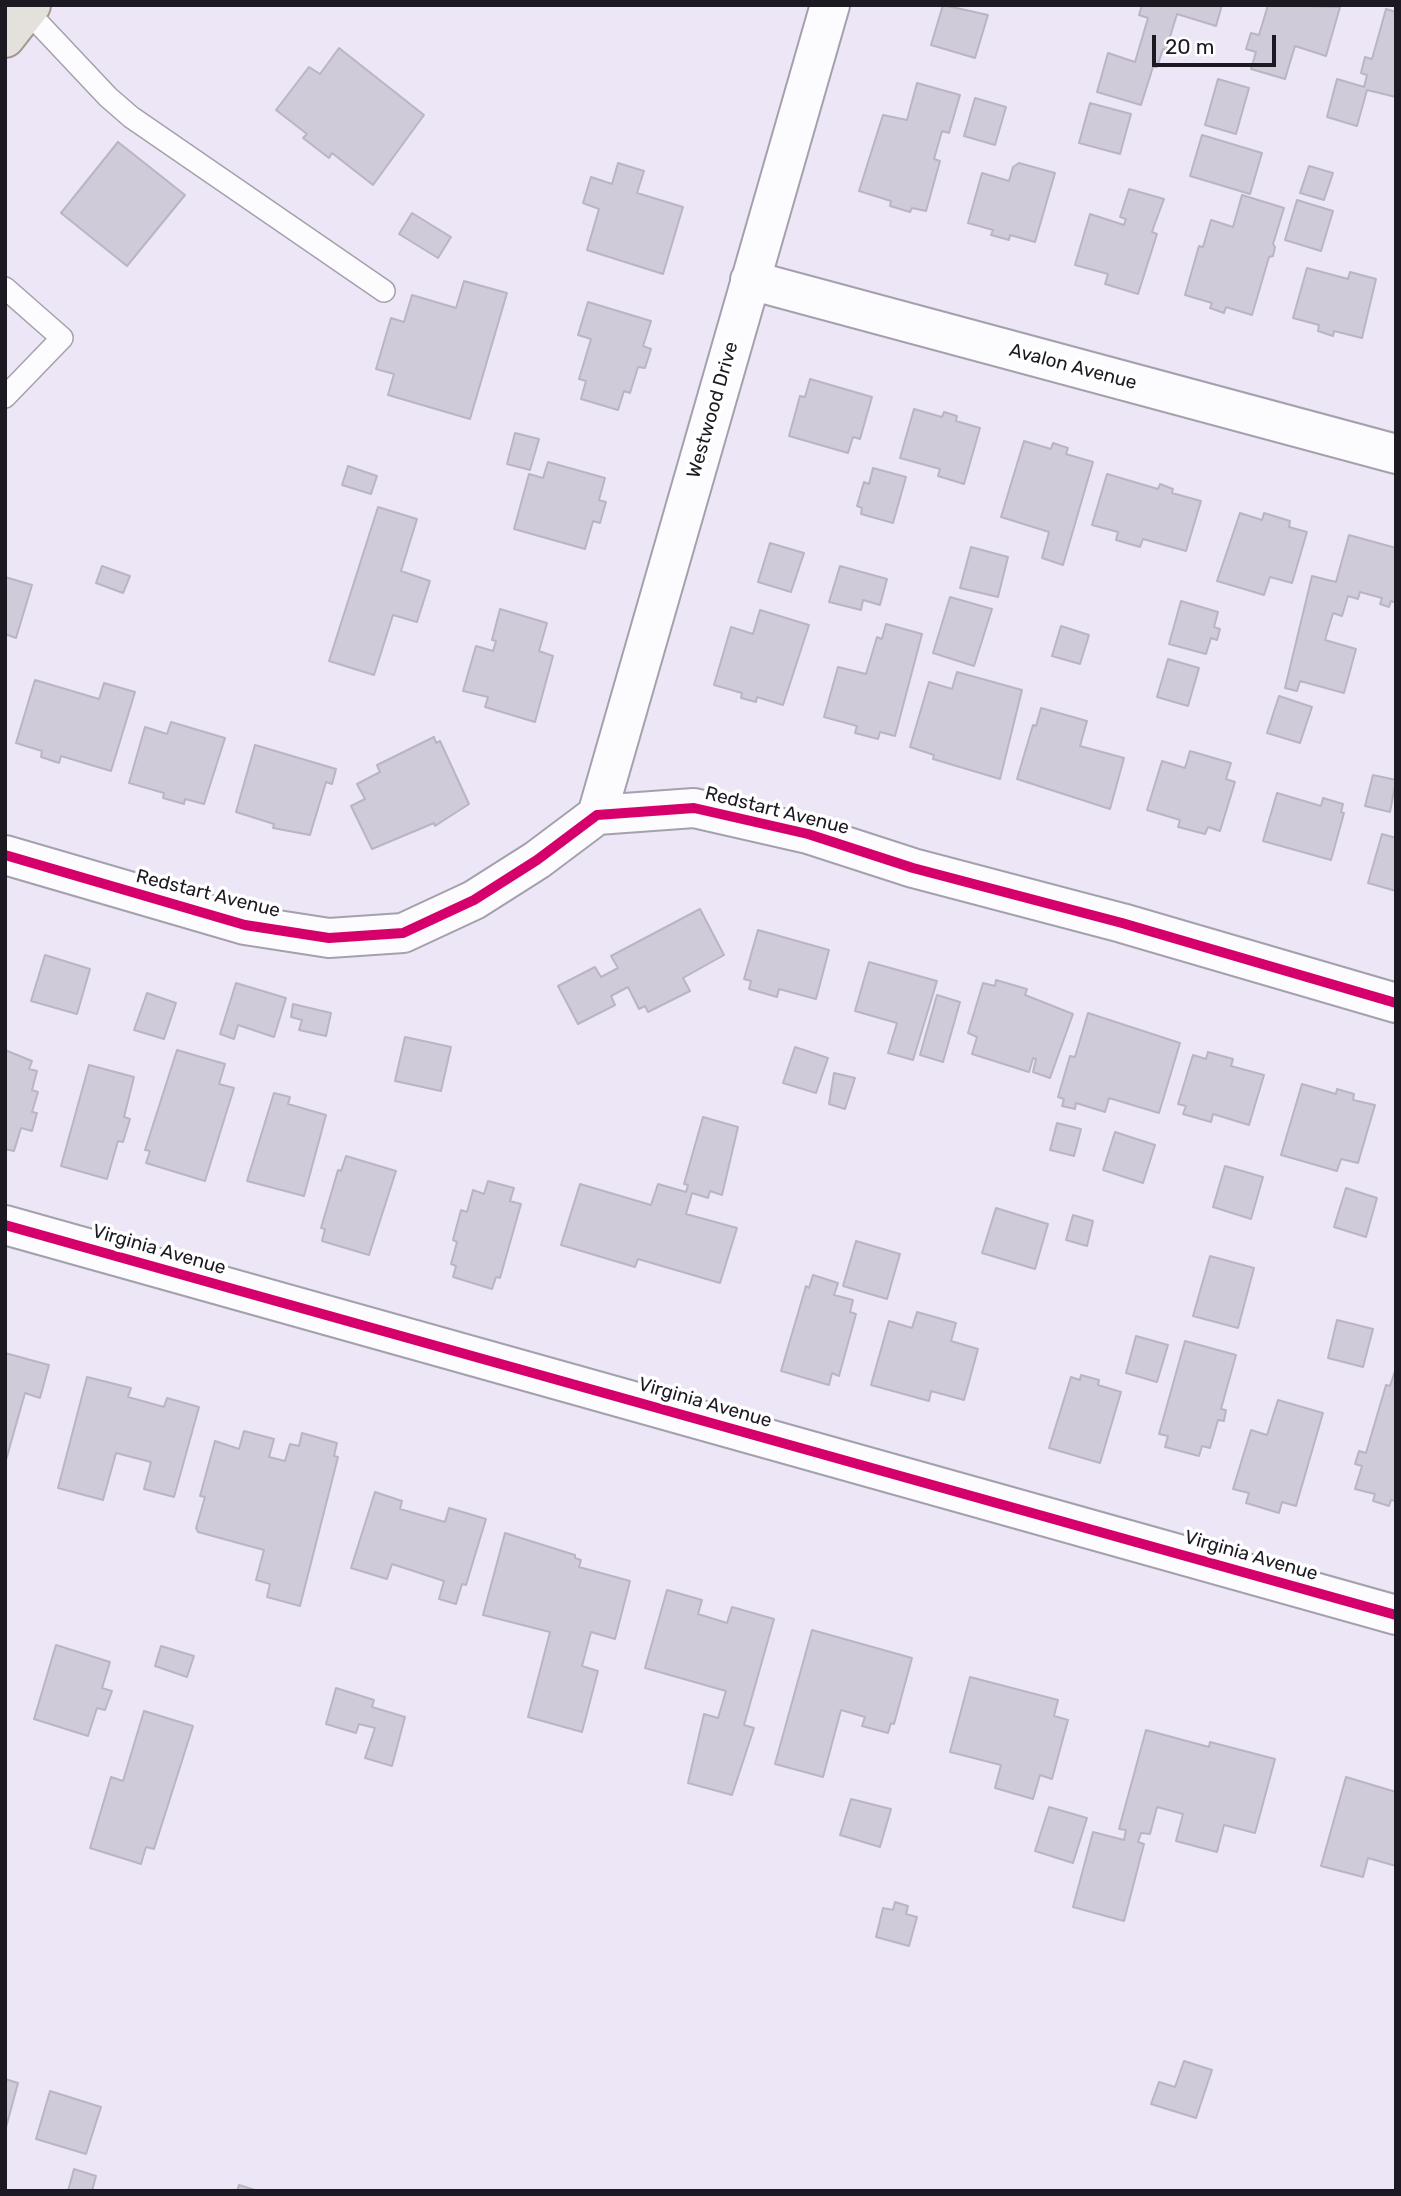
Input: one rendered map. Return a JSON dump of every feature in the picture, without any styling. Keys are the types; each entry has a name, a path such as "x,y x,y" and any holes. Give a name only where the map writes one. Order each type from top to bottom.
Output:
{"street":[{"name":"Westwood Drive","path":"597,815 830,5"},
{"name":"Avalon Avenue","path":"750,280 1396,454"},
{"name":"Redstart Avenue","path":"5,855 245,925 329,938 403,933 474,900 537,860 597,815 694,808 795,831 913,868 1122,923 1396,1003"},
{"name":"Virginia Avenue","path":"5,1225 1396,1615"}],"lane":[{"path":"21,18 131,117 384,291"},
{"path":"5,288 62,338 5,397"}],"building":[{"path":"943,5 988,15 975,58 931,45"},
{"path":"1142,5 1222,5 1216,26 1177,14 1166,50 1163,49 1157,67 1153,67 1141,105 1097,92 1108,53 1135,62 1148,18 1139,15"},
{"path":"1268,5 1340,7 1326,56 1295,46 1285,79 1251,69 1256,52 1246,49 1251,33 1259,35"},
{"path":"1386,9 1396,12 1396,97 1367,90 1357,126 1327,117 1337,79 1364,87 1367,75 1361,73 1365,57 1372,59"},
{"path":"339,48 424,115 373,185 332,153 329,158 303,138 307,134 276,110 309,67 320,74"},
{"path":"1218,79 1249,88 1236,134 1205,125"},
{"path":"917,83 960,95 949,133 942,131 934,159 940,161 926,211 912,208 910,212 890,206 891,201 859,191 883,115 907,120"},
{"path":"975,98 1006,107 995,145 964,136"},
{"path":"1090,103 1131,114 1120,154 1079,143"},
{"path":"1202,135 1262,153 1250,194 1190,176"},
{"path":"118,142 185,195 127,266 61,213"},
{"path":"618,163 644,171 637,193 683,207 663,274 587,250 599,209 583,203 591,177 612,184"},
{"path":"1019,163 1055,173 1035,242 1010,235 1009,240 991,235 993,230 968,223 982,173 1009,181 1013,167"},
{"path":"1309,166 1333,173 1324,200 1300,193"},
{"path":"1129,189 1164,199 1152,232 1157,234 1138,294 1105,284 1108,274 1075,265 1090,214 1124,225 1126,219 1120,217"},
{"path":"1242,195 1284,208 1273,244 1273,256 1269,257 1252,315 1226,307 1224,313 1210,308 1212,303 1185,295 1199,246 1203,247 1211,220 1233,227"},
{"path":"1297,200 1333,211 1321,251 1285,240"},
{"path":"412,213 451,237 438,258 399,234"},
{"path":"1307,268 1348,279 1350,272 1376,279 1362,338 1334,331 1333,336 1318,331 1319,325 1293,318"},
{"path":"464,281 507,293 470,419 388,395 394,374 376,369 391,318 404,322 412,295 456,308"},
{"path":"588,302 651,321 643,346 651,349 645,368 638,367 630,393 624,391 618,410 581,399 586,381 579,379 591,339 578,335"},
{"path":"810,379 872,397 860,439 853,437 848,453 789,436 800,396 805,397"},
{"path":"914,409 942,417 944,412 957,416 956,421 980,428 964,484 938,476 940,469 900,458"},
{"path":"515,433 539,439 530,470 507,464"},
{"path":"1024,441 1051,449 1053,443 1068,448 1066,454 1093,462 1063,565 1042,558 1049,532 1001,517"},
{"path":"548,462 605,478 599,500 606,502 600,523 593,521 585,549 514,529 529,474 543,478"},
{"path":"348,466 377,476 371,494 342,485"},
{"path":"873,468 906,477 893,523 861,514 862,508 857,506 864,482 869,484"},
{"path":"1107,474 1158,489 1160,484 1173,489 1172,493 1201,501 1186,551 1143,539 1140,547 1116,540 1118,532 1092,525"},
{"path":"378,507 417,519 401,571 430,581 417,622 393,615 374,675 329,661"},
{"path":"1240,513 1262,520 1264,513 1290,521 1289,527 1307,532 1292,583 1270,577 1264,595 1217,581"},
{"path":"1349,535 1396,548 1396,603 1391,601 1389,607 1380,604 1382,598 1360,592 1358,599 1348,596 1342,616 1333,613 1325,640 1356,649 1344,693 1300,681 1297,691 1285,688 1312,576 1336,582"},
{"path":"770,543 804,553 791,592 758,582"},
{"path":"971,547 1008,557 998,597 960,588"},
{"path":"102,566 130,576 123,593 96,583"},
{"path":"840,566 887,579 880,605 863,600 861,610 829,602"},
{"path":"5,577 32,585 16,638 5,634"},
{"path":"950,597 992,609 974,666 933,653"},
{"path":"1181,601 1218,612 1214,627 1220,629 1217,640 1211,638 1206,654 1169,644"},
{"path":"500,609 547,623 539,651 553,656 535,722 485,707 488,697 463,691 476,646 493,651 496,641 492,640"},
{"path":"760,610 809,625 783,705 757,697 756,702 741,698 742,693 714,685 731,627 753,634"},
{"path":"886,624 922,634 895,736 880,732 878,739 855,733 857,726 824,717 838,667 866,674 877,637 882,639"},
{"path":"1061,626 1089,635 1080,664 1052,656"},
{"path":"1168,659 1199,668 1188,706 1157,697"},
{"path":"957,672 1022,690 1000,779 933,759 934,755 910,747 929,682 952,689"},
{"path":"35,680 99,699 104,683 135,692 111,771 61,756 59,763 41,757 42,751 16,743"},
{"path":"1279,696 1312,707 1300,743 1267,733"},
{"path":"1041,708 1087,721 1080,746 1124,758 1110,809 1017,779 1033,725 1036,726"},
{"path":"171,722 225,738 204,804 185,799 184,804 163,798 164,793 129,783 145,727 167,734"},
{"path":"434,737 436,743 440,741 469,804 435,826 434,823 372,849 351,806 365,799 357,784 380,772 377,765"},
{"path":"255,745 336,769 332,784 326,782 310,835 273,828 274,824 236,812"},
{"path":"1190,751 1231,763 1226,779 1235,782 1220,831 1208,827 1205,834 1178,827 1180,820 1147,810 1162,761 1185,768"},
{"path":"1373,775 1396,780 1390,812 1365,806"},
{"path":"1277,793 1321,806 1323,798 1343,804 1341,812 1344,813 1331,860 1263,841"},
{"path":"1382,834 1396,838 1396,891 1368,883"},
{"path":"700,909 724,955 683,978 690,991 648,1012 645,1006 639,1009 628,987 611,996 615,1005 578,1024 558,986 595,967 601,977 618,968 611,956"},
{"path":"758,930 829,950 816,999 779,989 777,997 749,989 751,981 744,979"},
{"path":"45,955 90,969 77,1014 31,1001"},
{"path":"869,962 937,981 913,1060 888,1053 897,1023 855,1011"},
{"path":"996,980 1027,989 1025,995 1073,1014 1050,1078 1033,1072 1036,1059 1033,1058 1029,1072 972,1054 977,1037 968,1033 983,983 995,986"},
{"path":"236,983 286,998 274,1037 238,1025 234,1039 220,1034"},
{"path":"147,993 176,1003 164,1039 134,1030"},
{"path":"937,995 960,1002 943,1062 920,1055"},
{"path":"293,1004 331,1013 326,1036 299,1030 302,1020 291,1017"},
{"path":"1088,1013 1180,1043 1159,1113 1109,1098 1105,1112 1076,1103 1075,1109 1062,1106 1064,1099 1058,1097 1070,1056 1075,1057"},
{"path":"405,1037 451,1047 441,1091 395,1081"},
{"path":"795,1047 828,1058 816,1093 783,1083"},
{"path":"5,1050 32,1061 29,1069 37,1071 32,1090 38,1092 32,1112 37,1113 32,1131 21,1128 14,1151 5,1149"},
{"path":"177,1050 225,1064 219,1084 234,1088 205,1181 146,1163 150,1151 145,1150"},
{"path":"1208,1052 1233,1059 1231,1066 1264,1075 1249,1125 1213,1114 1211,1122 1183,1114 1186,1106 1178,1104 1193,1055 1206,1059"},
{"path":"89,1065 134,1077 124,1117 130,1119 123,1142 118,1141 107,1179 61,1166"},
{"path":"834,1073 855,1078 845,1109 829,1104"},
{"path":"1302,1084 1336,1094 1337,1089 1354,1094 1353,1100 1375,1105 1358,1163 1341,1159 1337,1171 1281,1155"},
{"path":"274,1093 290,1097 288,1104 326,1115 304,1196 247,1181"},
{"path":"703,1117 738,1127 722,1195 710,1191 708,1198 692,1193 686,1214 737,1228 720,1283 638,1259 635,1267 561,1245 580,1184 651,1205 658,1184 686,1192 688,1185 684,1184"},
{"path":"1057,1123 1081,1129 1074,1156 1050,1150"},
{"path":"1115,1132 1155,1145 1143,1183 1103,1170"},
{"path":"346,1156 396,1171 369,1255 322,1241 325,1229 321,1228 338,1170 341,1171"},
{"path":"1225,1166 1263,1177 1251,1219 1213,1207"},
{"path":"488,1181 514,1188 510,1201 521,1204 500,1278 496,1277 492,1289 453,1277 456,1266 451,1264 457,1242 453,1240 461,1210 467,1212 473,1190 484,1194"},
{"path":"1346,1188 1377,1198 1366,1237 1334,1227"},
{"path":"996,1208 1048,1224 1035,1269 982,1253"},
{"path":"1073,1215 1093,1221 1087,1246 1066,1240"},
{"path":"856,1241 900,1254 887,1299 843,1286"},
{"path":"1210,1256 1254,1268 1238,1328 1193,1316"},
{"path":"813,1275 838,1283 834,1295 853,1300 850,1312 856,1314 839,1376 832,1373 829,1385 781,1371 806,1286 809,1288"},
{"path":"917,1312 956,1323 951,1341 978,1349 964,1400 931,1391 929,1401 871,1385 889,1321 912,1328"},
{"path":"1337,1320 1373,1329 1363,1367 1328,1358"},
{"path":"1136,1336 1168,1345 1157,1382 1126,1373"},
{"path":"1185,1341 1236,1355 1221,1409 1226,1410 1224,1421 1218,1420 1210,1448 1202,1446 1199,1456 1165,1447 1168,1436 1159,1434"},
{"path":"5,1353 49,1365 40,1398 25,1393 6,1460"},
{"path":"1396,1368 1396,1501 1391,1500 1389,1506 1373,1501 1375,1494 1355,1489 1362,1466 1355,1464 1359,1451 1366,1453 1386,1385 1390,1386"},
{"path":"1081,1375 1099,1380 1098,1385 1121,1392 1100,1463 1049,1448 1071,1377 1080,1380"},
{"path":"87,1377 131,1388 128,1397 164,1407 167,1398 199,1407 174,1497 144,1489 151,1462 116,1453 103,1500 58,1488"},
{"path":"1278,1400 1323,1413 1296,1506 1282,1502 1279,1513 1246,1503 1249,1493 1233,1489 1251,1430 1267,1435"},
{"path":"244,1431 274,1439 269,1457 285,1461 290,1444 299,1446 302,1433 337,1443 334,1456 338,1457 300,1606 267,1597 270,1584 256,1580 264,1550 198,1532 196,1528 205,1497 200,1496 215,1441 239,1449"},
{"path":"375,1492 402,1501 400,1509 445,1522 449,1508 486,1519 466,1585 462,1584 456,1604 439,1599 444,1581 392,1564 387,1579 351,1568"},
{"path":"505,1533 575,1555 575,1558 581,1560 579,1567 630,1581 615,1639 591,1632 582,1666 598,1671 582,1732 528,1717 550,1632 483,1615"},
{"path":"667,1590 702,1600 698,1614 727,1623 732,1607 774,1619 744,1725 754,1728 732,1795 688,1783 704,1714 718,1718 726,1691 645,1668"},
{"path":"812,1630 912,1658 894,1724 891,1723 888,1733 862,1726 865,1717 841,1710 823,1777 775,1764"},
{"path":"56,1645 110,1662 102,1688 112,1691 105,1710 97,1708 88,1736 34,1719"},
{"path":"161,1646 194,1656 187,1677 155,1666"},
{"path":"970,1677 1058,1700 1054,1716 1068,1720 1052,1779 1040,1775 1033,1799 995,1788 1001,1765 950,1752"},
{"path":"336,1688 374,1700 372,1707 405,1717 392,1766 365,1758 375,1728 359,1724 356,1733 326,1724"},
{"path":"144,1711 193,1726 154,1849 146,1847 141,1864 90,1848 111,1777 123,1781"},
{"path":"1146,1730 1209,1747 1210,1742 1275,1759 1255,1833 1224,1825 1217,1852 1176,1841 1183,1814 1157,1807 1150,1834 1141,1833 1138,1842 1144,1844 1124,1921 1073,1907 1093,1832 1124,1840 1126,1830 1119,1829"},
{"path":"1346,1777 1396,1792 1396,1866 1368,1858 1363,1877 1321,1866"},
{"path":"851,1799 891,1809 880,1847 840,1835"},
{"path":"1049,1807 1087,1818 1073,1863 1035,1851"},
{"path":"895,1902 908,1906 906,1914 917,1917 909,1946 876,1937 883,1908 893,1910"},
{"path":"1184,2061 1212,2070 1196,2118 1151,2104 1159,2082 1175,2087"},
{"path":"5,2079 18,2083 5,2131"},
{"path":"50,2091 101,2107 86,2154 36,2139"},
{"path":"74,2169 96,2176 92,2191 68,2191"},
{"path":"239,2185 258,2191 237,2191"}],"cycle path":[{"path":"5,855 245,925 329,938 403,933 474,900 537,860 597,815 694,808 808,834 913,868 1122,923 1396,1003"},
{"path":"5,1225 1396,1615"}]}
